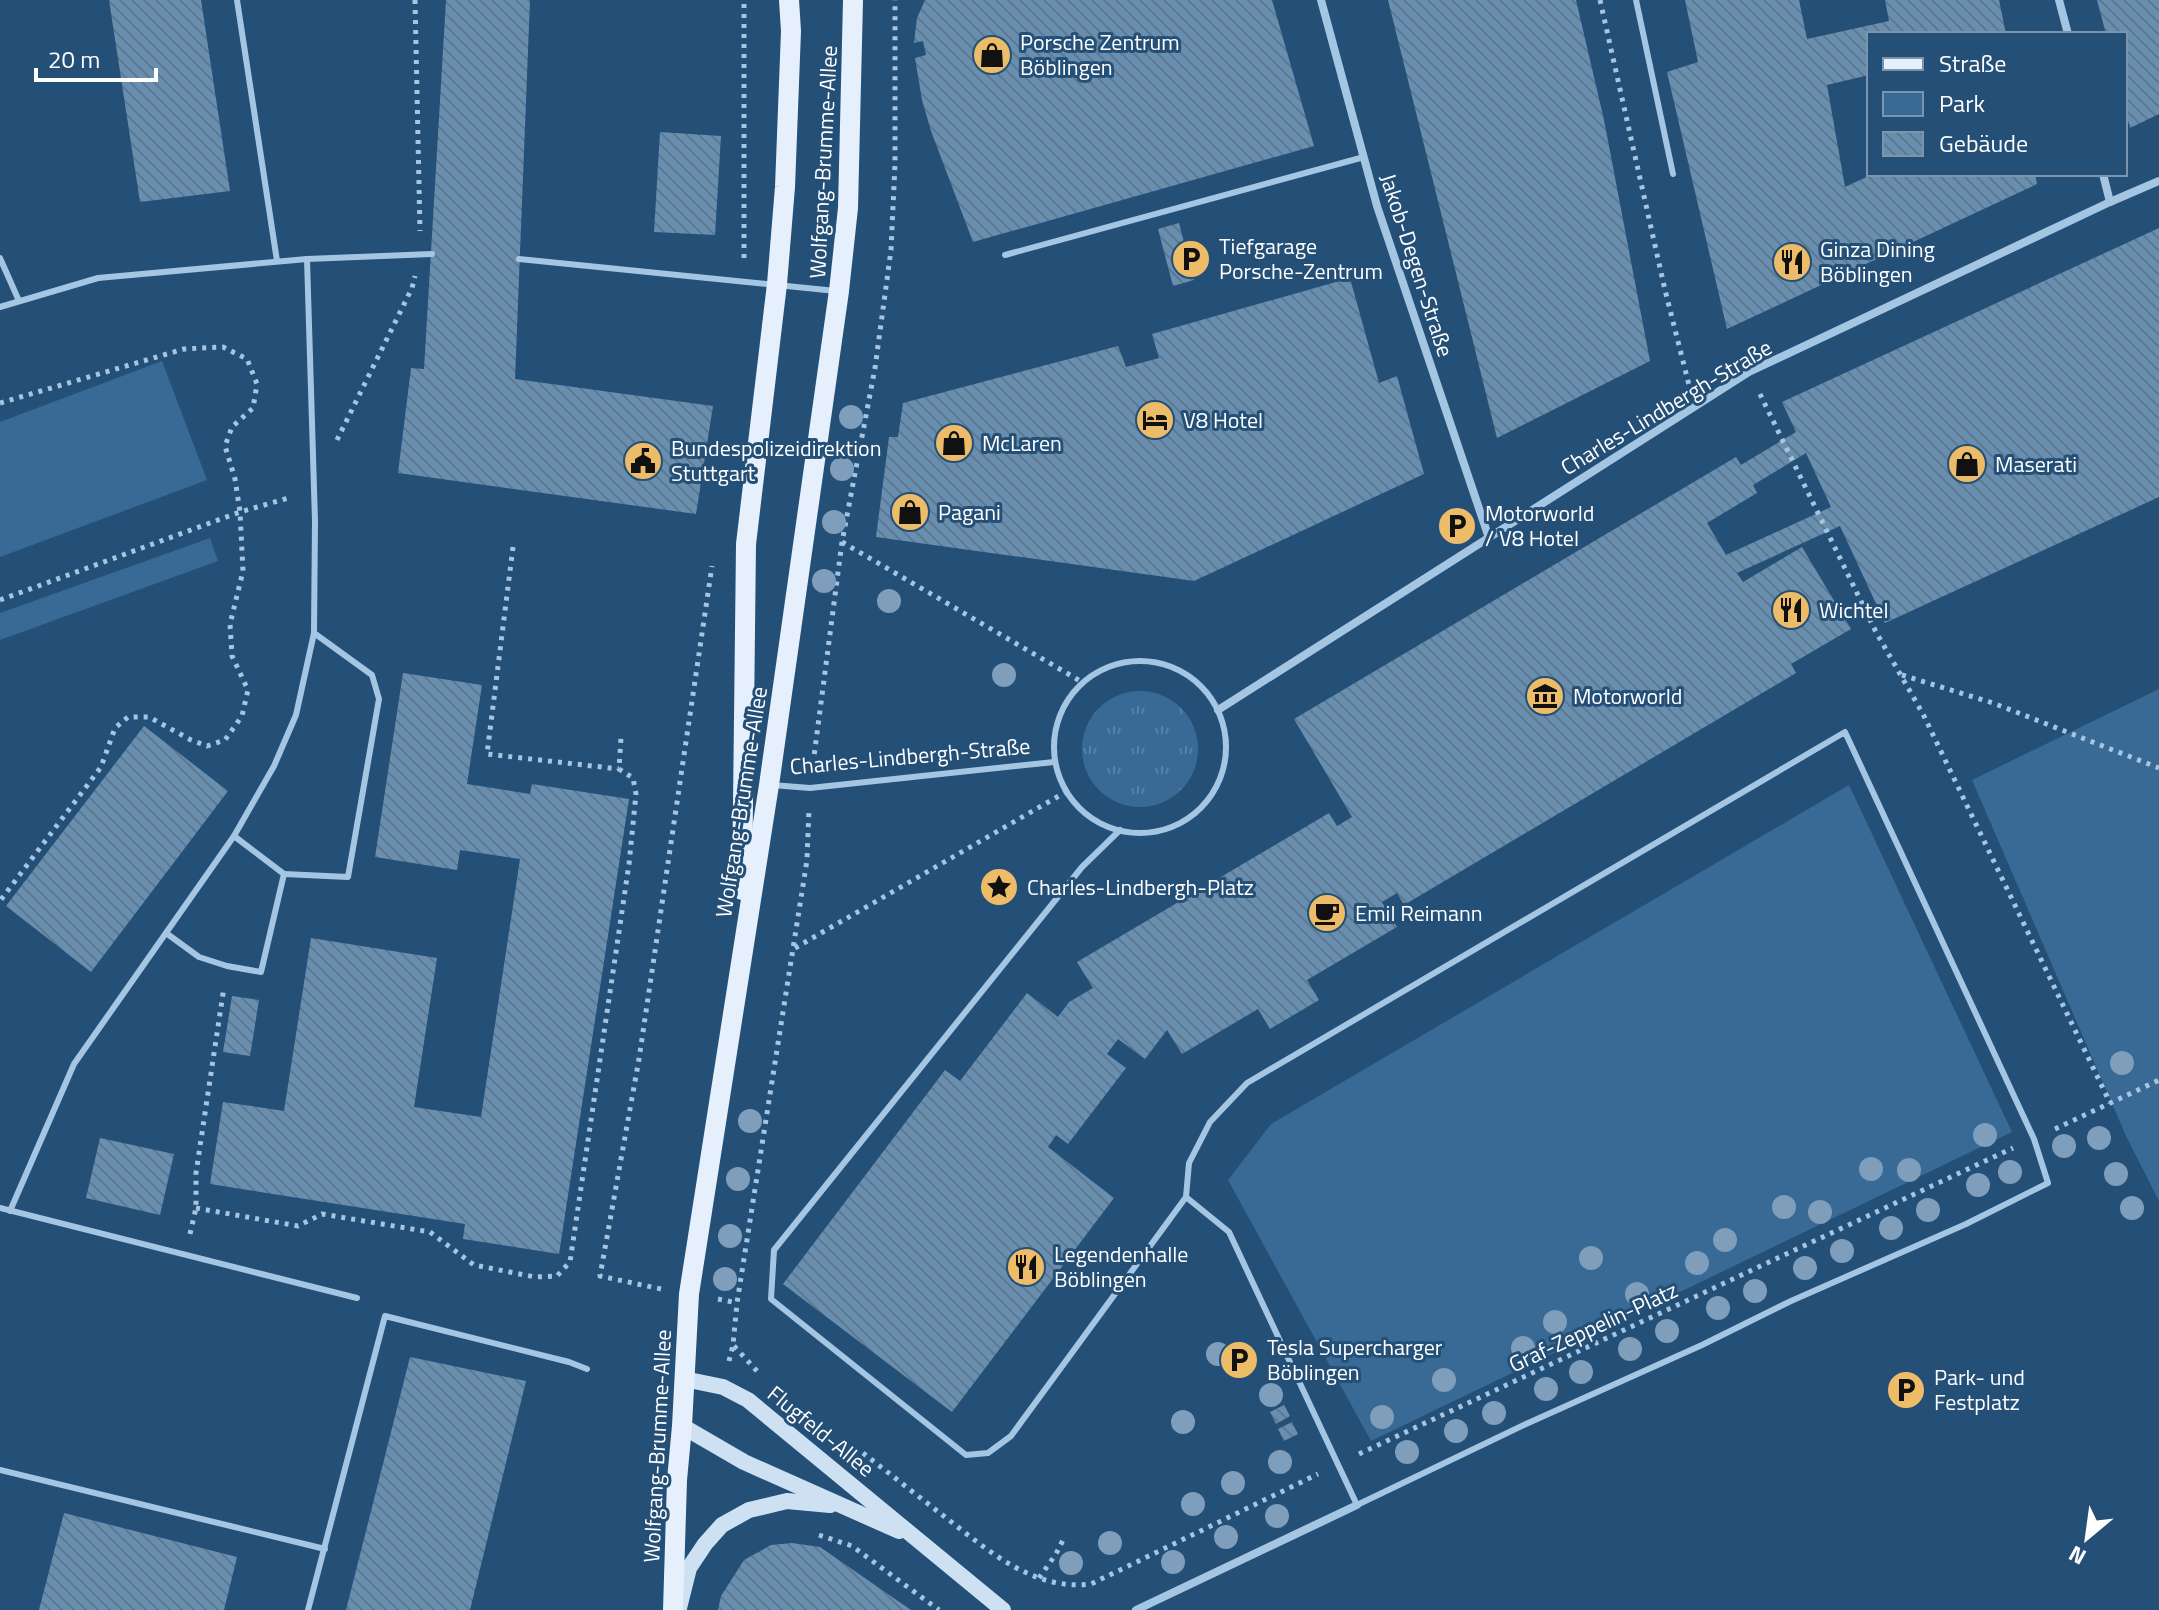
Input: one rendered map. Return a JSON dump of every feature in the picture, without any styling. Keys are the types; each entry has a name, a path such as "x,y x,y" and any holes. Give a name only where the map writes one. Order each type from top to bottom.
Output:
{"main road":[{"name":"Wolfgang-Brumme-Allee","path":"741,961 746,544 777,284 785,187 791,31 789,0"},
{"name":"Wolfgang-Brumme-Allee","path":"676,1610 677,1480 689,1294 769,785 839,291 848,208 853,0"},
{"name":"Flugfeld-Allee","path":"684,1379 723,1387 748,1400 1003,1610"},
{"name":"Flugfeld-Allee","path":"682,1426 744,1462 919,1539"},
{"path":"676,1610 689,1568 722,1525 749,1510 787,1501 843,1506"}],"street":[{"name":"Jakob-Degen-Straße","path":"1321,0 1377,206 1489,538"},
{"path":"2059,0 2067,32"},
{"path":"2104,176 2110,202"},
{"name":"Charles-Lindbergh-Straße","path":"1218,710 1749,372 2159,181"},
{"path":"1136,1610 1357,1505"}],"lane":[{"path":"237,0 277,261"},
{"path":"1636,0 1673,174"},
{"path":"1005,255 1364,157"},
{"path":"0,307 98,278 277,261 432,254"},
{"path":"0,258 19,301"},
{"path":"10,1211 74,1064 234,836 274,766 296,715 314,633 307,259"},
{"path":"519,259 839,291"},
{"path":"234,836 284,874 348,877 379,699 372,675 314,633"},
{"name":"Charles-Lindbergh-Straße","path":"1141,660 1173,667 1200,684 1218,710 1226,737 1225,765 1215,790 1197,811 1174,826 1147,833 1120,830 1101,824 1064,793 1054,762 1054,732 1064,705 1082,682 1110,665 1141,660"},
{"path":"1120,830 1082,867 774,1250 771,1299 966,1455 988,1453 1011,1436 1186,1197 1189,1163 1210,1122 1247,1083 1845,732 2034,1139 2048,1183 1966,1224 1791,1301 1357,1505 1229,1232 1186,1197"},
{"name":"Charles-Lindbergh-Straße","path":"769,785 810,788 1054,762"},
{"path":"166,933 199,957 261,972 284,874"},
{"path":"0,1208 357,1298"},
{"path":"308,1610 385,1316 587,1369"},
{"path":"0,1470 325,1549"}],"path":[{"path":"744,0 744,280"},
{"path":"737,1303 807,860 810,788 842,542 875,368 891,250 895,164 895,0"},
{"path":"1600,0 1694,407"},
{"path":"0,403 184,349 223,347 247,359 257,384 253,408 232,427 225,446 235,479 240,512 243,571 230,624 232,656 248,690 242,716 225,740 207,746 149,717 128,717 115,728 101,767 0,901"},
{"path":"1749,372 1876,632 1930,728 2110,1103"},
{"path":"0,600 240,512 313,492"},
{"path":"842,542 1082,682"},
{"path":"196,1208 298,1226 322,1214 430,1232 474,1265 535,1277 557,1276 570,1262 629,864 636,794 633,778 619,769 487,754 513,547"},
{"path":"600,1276 639,1059 714,554"},
{"path":"1901,675 1993,703 2159,768"},
{"path":"619,769 621,737"},
{"path":"794,949 1064,793"},
{"path":"185,1254 196,1208 196,1173 227,966"},
{"name":"Graf-Zeppelin-Platz","path":"854,1447 999,1559 1039,1578 1071,1586 1091,1584 1338,1464 2159,1080"},
{"path":"733,1345 758,1372"},
{"path":"1039,1578 1065,1536"}],"green space":[{"path":"162,361 207,480 0,557 0,422"},
{"path":"210,538 218,561 0,640 0,613"},
{"path":"2159,689 2159,1201 2126,1136 1972,780"},
{"path":"1140,691 1162,695 1181,708 1194,727 1198,749 1194,771 1181,790 1162,803 1140,807 1118,803 1099,790 1086,771 1082,749 1086,727 1099,708 1118,695"},
{"path":"1849,785 2012,1132 1371,1441 1228,1180 1271,1124"}],"building":[{"path":"109,0 201,0 230,191 140,202"},
{"path":"446,0 530,0 515,379 713,406 696,514 398,473 411,368 424,369"},
{"path":"925,0 1272,0 1314,146 973,242 922,100 915,58 926,55 923,41 914,43 917,18"},
{"path":"1388,0 1576,0 1604,120 1650,361 1497,438"},
{"path":"1685,0 1799,0 1807,39 1889,21 1885,0 1999,0 2006,32 1867,32 1867,75 1827,85 1845,187 1869,176 2035,176 2037,184 1727,329 1667,72 1698,62"},
{"path":"2097,0 2159,0 2159,114 2130,128 2127,117 2127,32 2105,32"},
{"path":"660,132 721,136 715,235 654,232"},
{"path":"1179,223 1194,280 1173,286 1158,229"},
{"path":"2159,228 2159,497 1885,623 1840,526 1737,573 1743,582 1802,547 1851,629 1791,664 1796,673 1404,905 1397,893 1382,902 1397,927 1307,980 1319,1000 1270,1029 1258,1009 1182,1054 1167,1030 1145,1059 1118,1039 1107,1054 1126,1068 1068,1144 1056,1135 1048,1147 1114,1198 952,1412 783,1284 945,1070 960,1081 1027,993 1058,1017 1069,1002 1093,988 1077,962 1329,813 1337,826 1352,817 1294,719 1736,457 1741,465 1796,432 1782,402","holes":["1806,453 1831,507 1726,555 1707,523 1757,493 1753,485"]},
{"name":"V8 Hotel","path":"1350,278 1379,383 1397,376 1424,474 1194,581 876,537 889,437 898,437 903,403 1118,346 1126,367 1159,358 1152,334"},
{"path":"403,673 482,685 467,784 530,794 532,784 629,799 559,1254 463,1239 465,1224 210,1184 223,1102 284,1111 311,938 437,958 414,1107 481,1117 520,859 460,850 457,870 375,857"},
{"path":"144,726 228,791 91,972 6,906"},
{"path":"232,996 259,1000 250,1056 223,1052"},
{"path":"100,1138 174,1154 160,1215 86,1198"},
{"path":"410,1357 526,1381 470,1610 346,1610"},
{"path":"1284,1405 1290,1416 1276,1424 1270,1412"},
{"path":"1292,1422 1298,1434 1284,1441 1278,1429"},
{"path":"64,1513 237,1557 224,1610 39,1610"},
{"path":"792,1543 820,1547 911,1610 718,1610 721,1596 744,1560 771,1545"}],"place":[{"name":"Porsche Zentrum Böblingen","path":"992,55"},
{"name":"Tiefgarage Porsche-Zentrum","path":"1191,259"},
{"name":"Ginza Dining Böblingen","path":"1792,262"},
{"name":"V8 Hotel","path":"1155,420"},
{"name":"McLaren","path":"954,443"},
{"name":"Bundespolizeidirektion Stuttgart","path":"643,461"},
{"name":"Maserati","path":"1967,464"},
{"name":"Pagani","path":"910,512"},
{"name":"Motorworld / V8 Hotel","path":"1457,526"},
{"name":"Wichtel","path":"1791,610"},
{"name":"Motorworld","path":"1545,696"},
{"name":"Charles-Lindbergh-Platz","path":"999,887"},
{"name":"Emil Reimann","path":"1327,913"},
{"name":"Legendenhalle Böblingen","path":"1026,1267"},
{"name":"Tesla Supercharger Böblingen","path":"1239,1360"},
{"name":"Park- und Festplatz","path":"1906,1390"}]}
